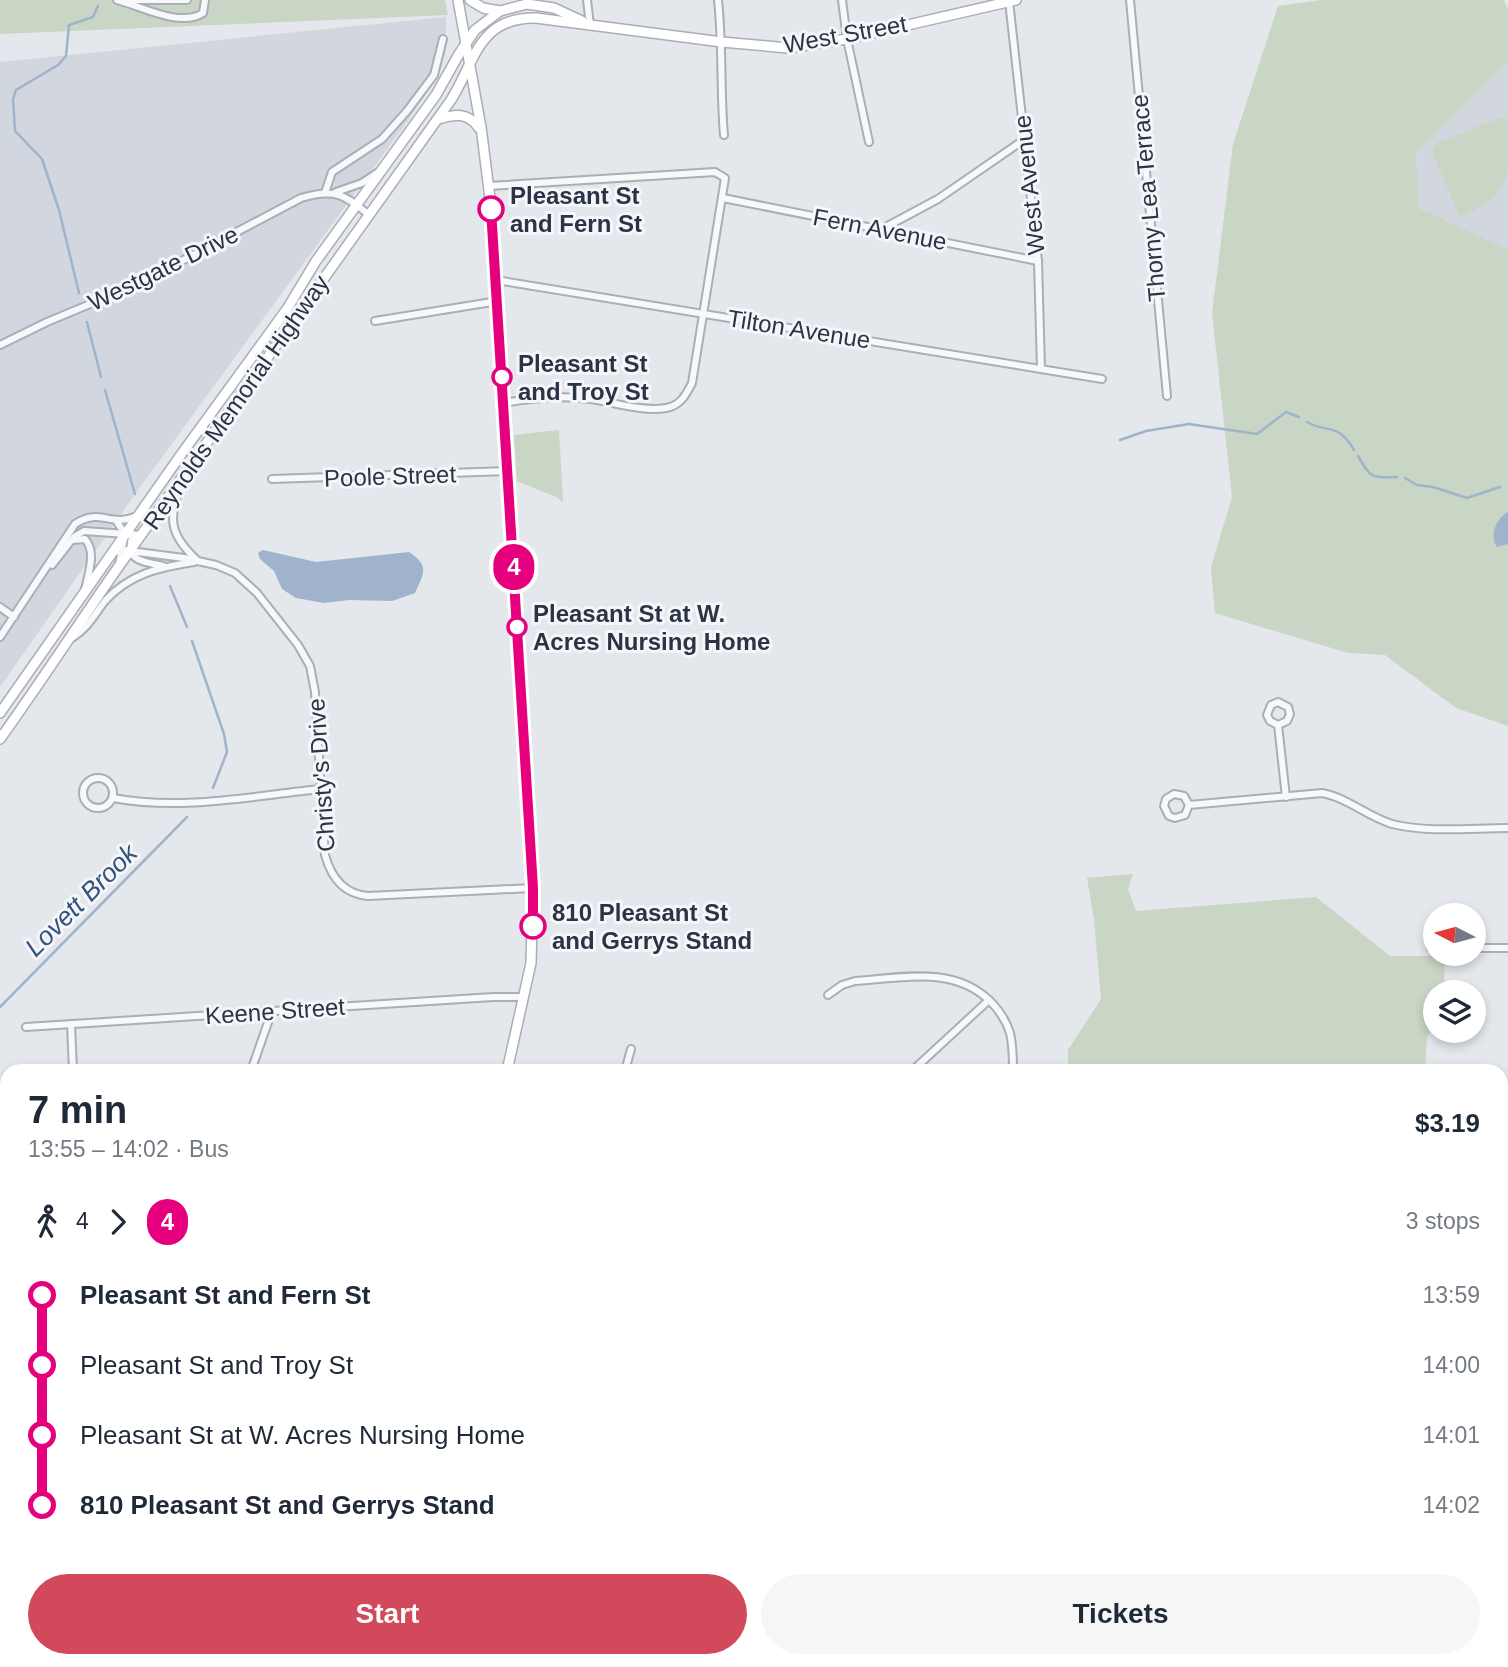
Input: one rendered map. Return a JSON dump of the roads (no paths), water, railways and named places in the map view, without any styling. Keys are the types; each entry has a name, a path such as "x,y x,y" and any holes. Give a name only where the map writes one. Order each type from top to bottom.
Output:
{"main road":[{"path":"458,0 489,186 533,888 533,949 509,1064"},
{"path":"470,0 482,8 500,11"},
{"name":"West Street","path":"469,62 491,33 515,20 536,18 788,48 847,39 986,3 1012,1"},
{"name":"West Street","path":"500,11 521,5 541,5 554,8 590,25"},
{"path":"466,43 479,26 500,11"},
{"name":"Reynolds Memorial Highway","path":"0,739 119,566 121,551 139,515 287,309 310,269 436,95 466,43"},
{"name":"Reynolds Memorial Highway","path":"0,713 84,592 121,551 144,533 438,119 455,94 469,62"},
{"path":"438,119 463,115 473,121 481,131"}],"street":[{"path":"117,0 167,15 188,18 203,13 205,0"},
{"path":"129,0 187,0"},
{"path":"587,0 590,25"},
{"path":"718,0 722,42 720,91 724,135"},
{"path":"842,0 847,39 869,142"},
{"name":"Thorny Lea Terrace","path":"1130,0 1167,396"},
{"name":"West Avenue","path":"1012,1 1038,261 1041,369"},
{"path":"326,193 332,173 389,132 434,75 443,39"},
{"path":"882,229 939,199 1025,139"},
{"path":"334,193 362,183 382,171"},
{"path":"489,186 715,172 725,178 692,383 680,401 665,408 566,396 503,403"},
{"name":"Westgate Drive","path":"0,345 47,322 138,285 296,200 334,193 348,197 369,215"},
{"name":"Fern Avenue","path":"723,198 1038,261"},
{"name":"Tilton Avenue","path":"496,281 1102,379"},
{"path":"375,321 498,301"},
{"name":"Poole Street","path":"272,479 508,471"},
{"path":"184,477 173,508 173,526 181,543 200,562"},
{"path":"0,637 75,524 91,517 126,521 139,515"},
{"path":"116,521 129,535"},
{"path":"37,582 78,534 87,530 129,535 144,533"},
{"path":"121,551 129,535"},
{"path":"71,541 84,539 90,546 91,558 84,592"},
{"name":"Christy's Drive","path":"121,551 226,568 243,579 263,601 303,654 312,674 315,692 326,861 340,884 353,893 373,896 533,888"},
{"name":"Christy's Drive","path":"121,551 138,560 165,566"},
{"name":"Christy's Drive","path":"71,638 84,630 105,601 120,587 139,575 165,566 200,562"},
{"path":"0,607 14,617"},
{"path":"1,619 9,624"},
{"path":"1278,725 1286,797"},
{"path":"101,778 113,788 113,798 104,807 91,807 83,796 84,786 91,779 101,778"},
{"path":"113,798 142,803 179,804 320,789"},
{"path":"1189,805 1322,793 1365,813 1403,826 1508,828"},
{"path":"1174,794 1184,796 1189,805 1185,814 1179,818 1169,816 1164,806 1168,796 1174,794"},
{"path":"1486,948 1508,948"},
{"path":"828,995 842,985 855,981 933,976 963,982 977,990 1001,1013 1010,1032 1012,1064"},
{"name":"Keene Street","path":"26,1027 493,997 524,998"},
{"path":"920,1064 989,1000"},
{"path":"253,1064 272,1011"},
{"path":"71,1024 73,1064"},
{"path":"627,1064 631,1049"}],"water":[{"path":"1508,512 1508,544 1497,547 1495,528 1500,518"},
{"path":"263,550 316,562 409,552 420,562 423,575 415,593 392,601 349,600 324,603 296,598 282,589 274,571 260,559 258,553"}],"waterway":[{"name":"Lovett Brook","path":"79,293 59,210 42,159 15,131 13,99 16,90 58,65 66,56 69,25 93,17 98,6"},
{"name":"Lovett Brook","path":"87,322 101,377"},
{"name":"Lovett Brook","path":"105,390 135,494"},
{"path":"1120,440 1146,431 1189,424 1257,434 1286,412 1299,417"},
{"path":"1307,422 1337,432 1354,450"},
{"path":"1358,456 1369,473 1377,477 1397,477"},
{"path":"1405,478 1417,485 1467,498 1500,487"},
{"name":"Lovett Brook","path":"170,586 187,627"},
{"name":"Lovett Brook","path":"192,641 224,734 227,752 213,788"},
{"name":"Lovett Brook","path":"0,1007 187,817"}],"place":[{"name":"Pleasant St and Fern St","path":"491,209"},
{"name":"Pleasant St and Troy St","path":"502,377"},
{"name":"Pleasant St at W. Acres Nursing Home","path":"517,627"},
{"name":"810 Pleasant St and Gerrys Stand","path":"533,926"}]}
